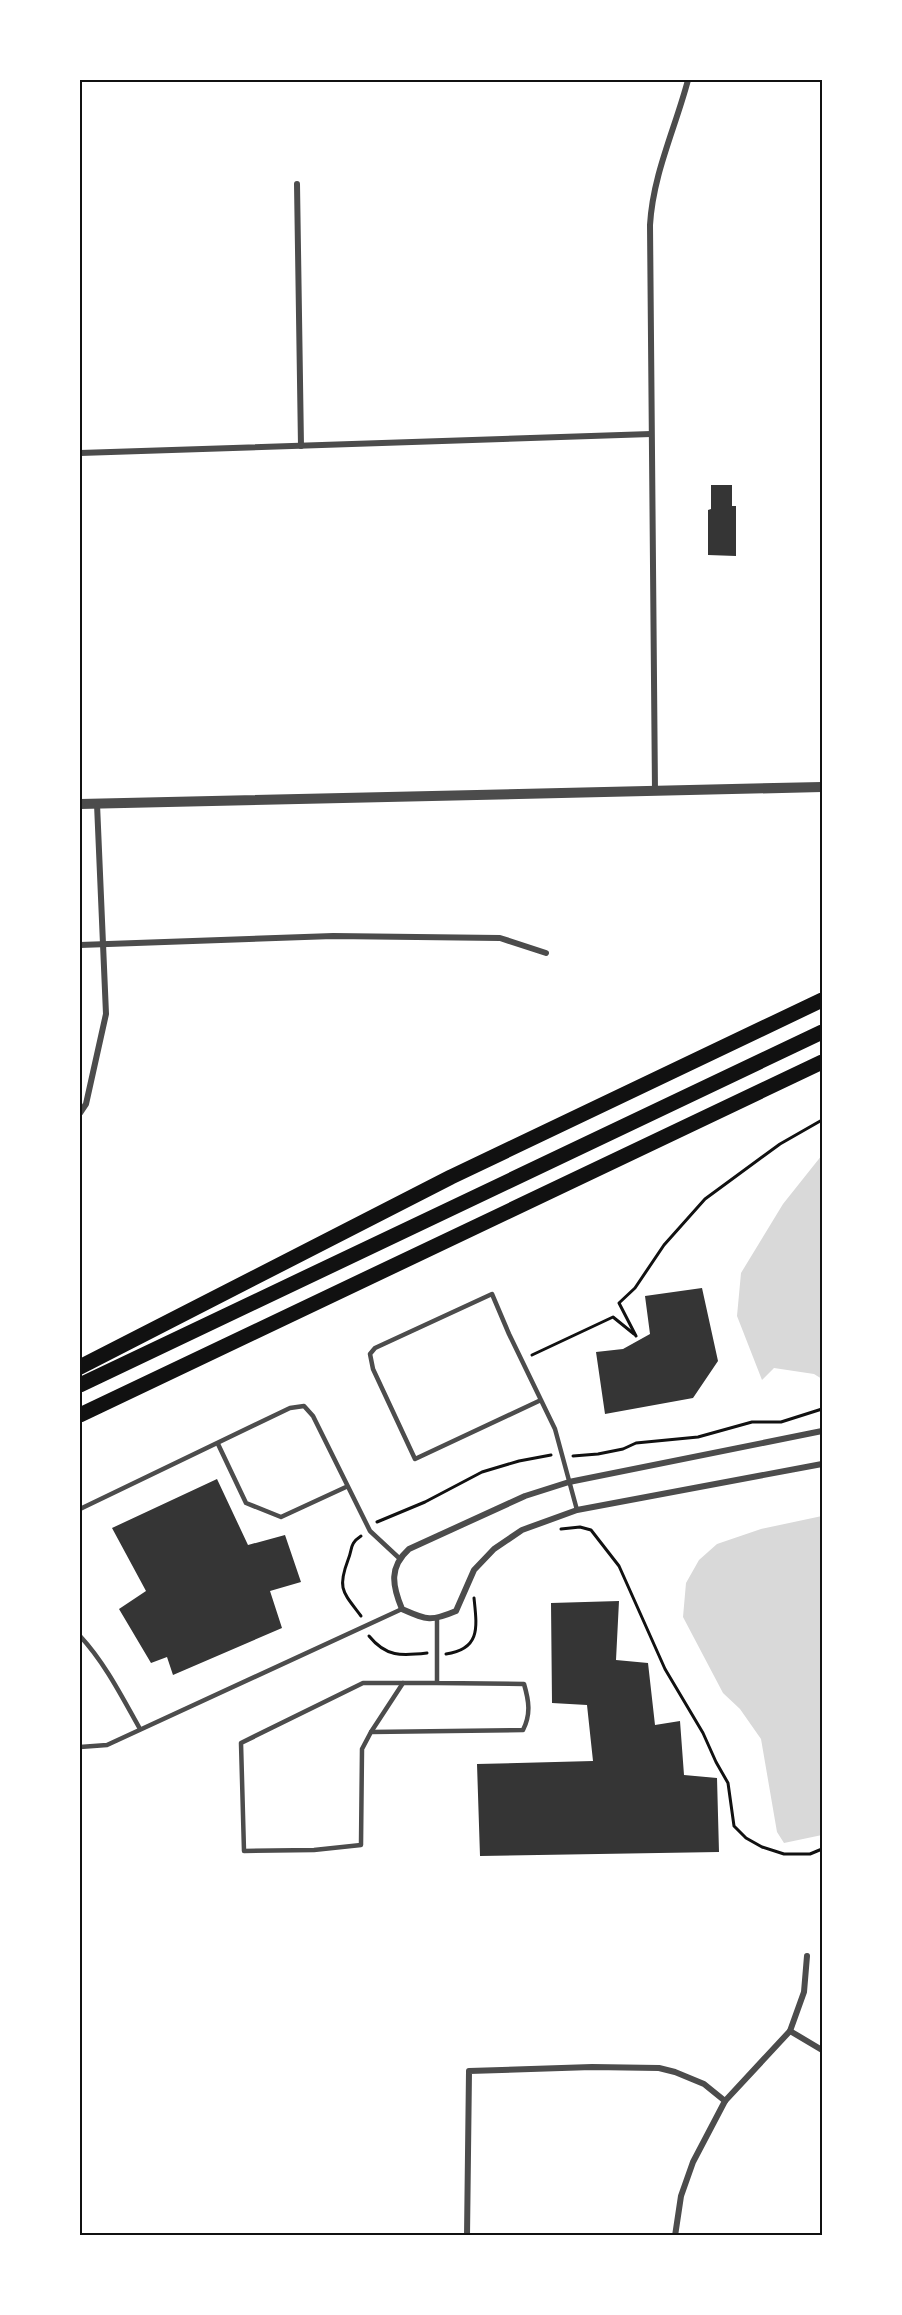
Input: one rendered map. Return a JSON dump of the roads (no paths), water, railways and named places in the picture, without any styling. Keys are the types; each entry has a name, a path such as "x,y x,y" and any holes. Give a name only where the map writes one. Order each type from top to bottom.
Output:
{"highway":[{"path":"80,1367 451,1177 822,1000"},
{"path":"80,1385 822,1032"},
{"path":"80,1415 822,1062"}],"street":[{"path":"655,792 651,199 688,80"},
{"path":"297,184 301,446"},
{"path":"80,453 651,434"},
{"path":"80,804 822,787"},
{"path":"80,1113 86,1104 106,1014 97,804"},
{"path":"80,945 333,936 500,938 546,953"},
{"path":"822,1431 569,1482 525,1496 409,1549 399,1558 393,1580 396,1595 402,1609 419,1616 437,1619 456,1611 474,1570 494,1548 522,1530 577,1510 822,1464"},
{"path":"675,2235 681,2196 693,2162 725,2101 790,2031 804,1992 807,1956"},
{"path":"790,2031 822,2050"},
{"path":"467,2235 469,2071 592,2067 659,2068 704,2084 725,2101"}],"lane":[{"path":"541,1400 415,1459 374,1369 370,1354 375,1348 492,1293 555,1429 577,1510"},
{"path":"80,1509 290,1408 304,1406 313,1416 346,1487 370,1531 399,1558"},
{"path":"218,1444 246,1503 281,1517 346,1487"},
{"path":"80,1747 107,1745 402,1609"},
{"path":"436,1683 437,1619"},
{"path":"80,1636 92,1649 114,1682 140,1729"},
{"path":"371,1732 523,1730 529,1718 528,1699 524,1684 436,1683 403,1683 363,1683 241,1743 244,1851 314,1850 361,1845 362,1749 371,1732 403,1683"}]}
